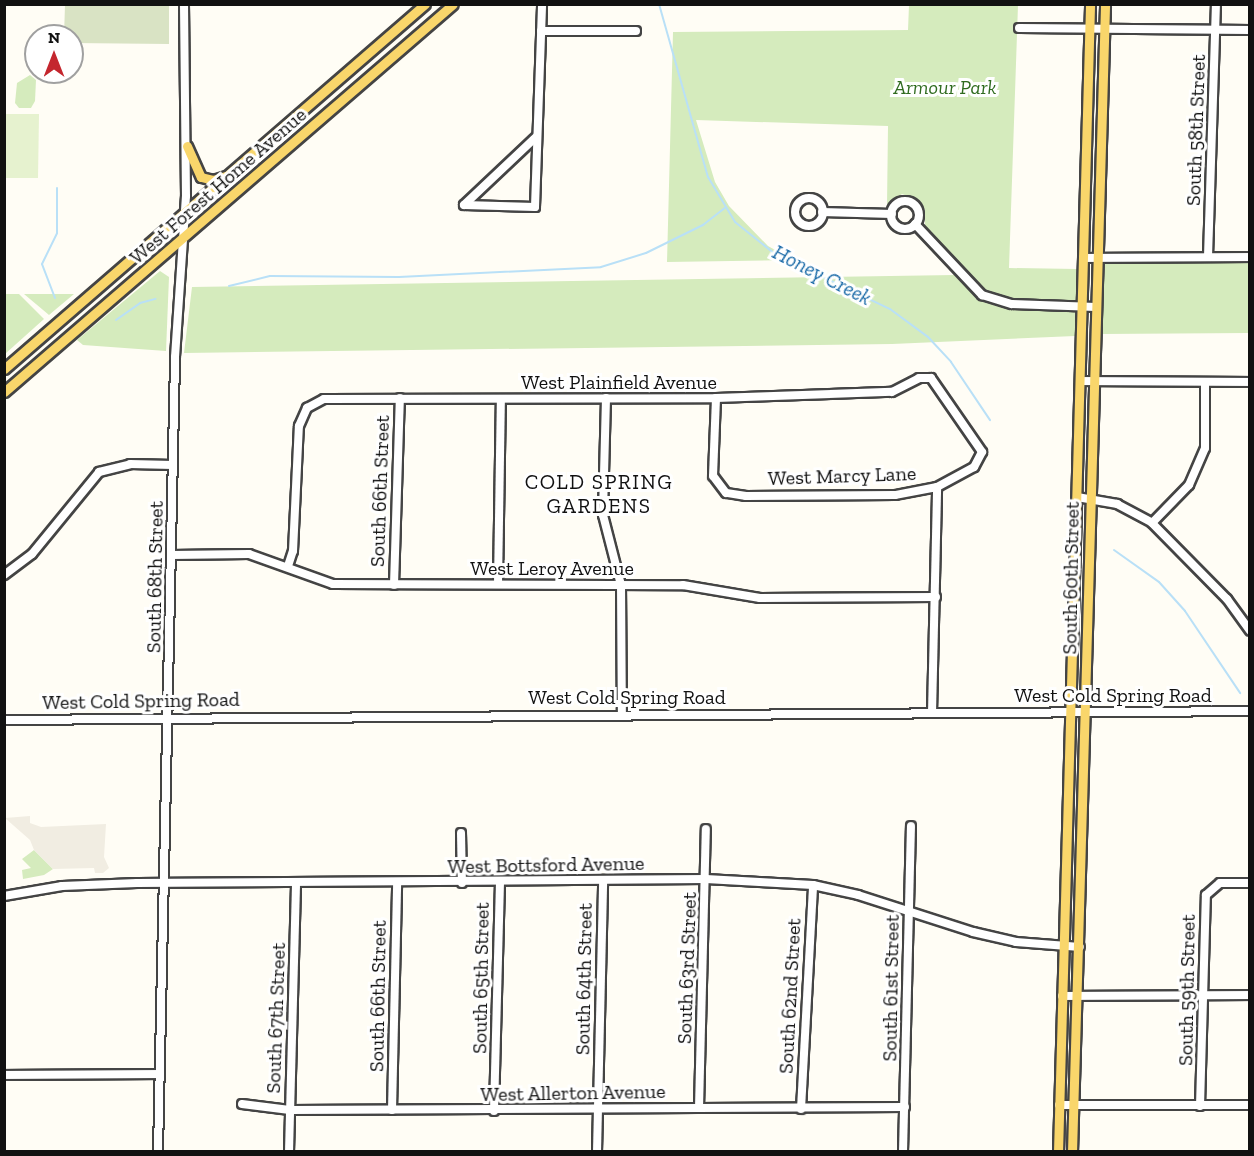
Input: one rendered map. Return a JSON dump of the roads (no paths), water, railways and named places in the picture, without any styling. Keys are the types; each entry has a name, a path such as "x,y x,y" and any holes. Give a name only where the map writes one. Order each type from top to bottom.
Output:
{"main road":[{"name":"West Forest Home Avenue","path":"4,369 236,171 425,4"},
{"name":"West Forest Home Avenue","path":"4,392 184,240 453,4"},
{"name":"South 60th Street","path":"1058,1152 1090,4"},
{"name":"South 60th Street","path":"1072,1152 1087,711 1105,4"},
{"path":"187,146 196,172 206,180 220,179 236,171"},
{"path":"1072,637 1082,640 1087,662"}],"street":[{"name":"South 68th Street","path":"158,1152 175,357 184,240 187,146 184,4"},
{"path":"537,136 464,205 535,207 542,4"},
{"name":"South 58th Street","path":"1208,257 1216,4"},
{"path":"1019,28 1250,30"},
{"path":"542,31 636,31"},
{"path":"892,214 898,203 911,202 918,211 915,224"},
{"path":"822,212 892,214"},
{"path":"892,214 901,228 915,224"},
{"path":"915,224 982,295 1012,304 1096,307"},
{"path":"1083,258 1250,257"},
{"name":"West Plainfield Avenue","path":"288,566 293,551 299,426 307,408 324,399 716,398 892,393 919,378 931,378 982,452"},
{"path":"1080,381 1250,382"},
{"path":"1152,523 1189,485 1205,448 1205,382"},
{"name":"South 66th Street","path":"394,585 400,398"},
{"path":"606,398 603,515 621,585 622,714"},
{"name":"West Marcy Lane","path":"716,398 713,476 726,493 746,496 895,495 937,487 974,467 982,452"},
{"path":"498,583 501,399"},
{"path":"4,575 32,554 99,472 130,464 173,465"},
{"path":"932,712 937,487"},
{"path":"1077,496 1117,504 1152,523 1180,548 1248,627"},
{"name":"West Leroy Avenue","path":"172,555 249,554 288,566 322,582 394,585 498,583 683,585 760,598 936,597"},
{"name":"West Cold Spring Road","path":"4,720 168,717 1250,711"},
{"name":"South 61st Street","path":"903,1152 911,826"},
{"name":"South 63rd Street","path":"699,1108 706,829"},
{"path":"461,833 462,883"},
{"name":"West Bottsford Avenue","path":"4,896 81,884 462,883 706,879 813,885 909,911 973,932 1063,948 1080,947"},
{"name":"South 64th Street","path":"597,1152 603,880"},
{"name":"South 65th Street","path":"494,1111 500,882"},
{"name":"South 66th Street","path":"392,1110 397,883"},
{"name":"South 59th Street","path":"1200,1106 1206,895 1220,883 1250,883"},
{"name":"South 67th Street","path":"289,1152 296,884"},
{"name":"South 62nd Street","path":"801,1109 813,885"},
{"path":"1062,996 1250,994"},
{"path":"4,1075 159,1074"},
{"name":"West Allerton Avenue","path":"242,1104 290,1110 494,1111 905,1107"},
{"path":"1059,1105 1250,1105"}],"waterway":[{"name":"Honey Creek","path":"659,4 708,177 735,222 775,254 890,309 928,337 951,362 990,420"},
{"path":"55,298 42,264 57,233 57,188"},
{"path":"229,286 270,276 399,277 601,267 646,253 703,225 725,208"},
{"path":"116,320 140,303 155,299"},
{"name":"Honey Creek","path":"1114,550 1159,582 1185,611 1240,693"}],"district":[{"name":"COLD SPRING GARDENS","path":"599,494"}],"park label":[{"name":"Armour Park","path":"945,87"}]}
